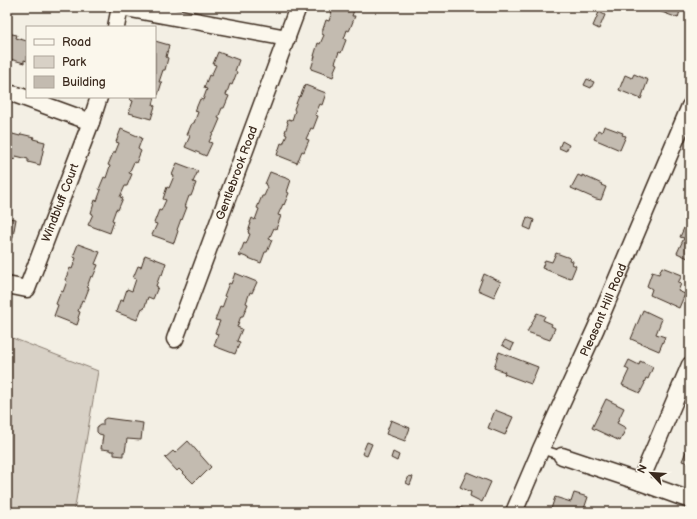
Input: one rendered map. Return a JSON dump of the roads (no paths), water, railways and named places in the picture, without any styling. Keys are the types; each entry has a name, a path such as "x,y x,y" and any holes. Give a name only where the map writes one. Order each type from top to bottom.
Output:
{"street":[{"path":"116,26 120,7 287,38"},
{"name":"Gentlebrook Road","path":"175,339 298,7"},
{"path":"7,93 26,98"},
{"path":"27,98 91,122"},
{"name":"Windbluff Court","path":"7,285 27,289 91,122 99,98"},
{"name":"Pleasant Hill Road","path":"514,512 596,328 690,106"},
{"path":"640,482 690,365"},
{"path":"562,456 690,500"}],"lane":[{"path":"541,449 562,456"}]}
